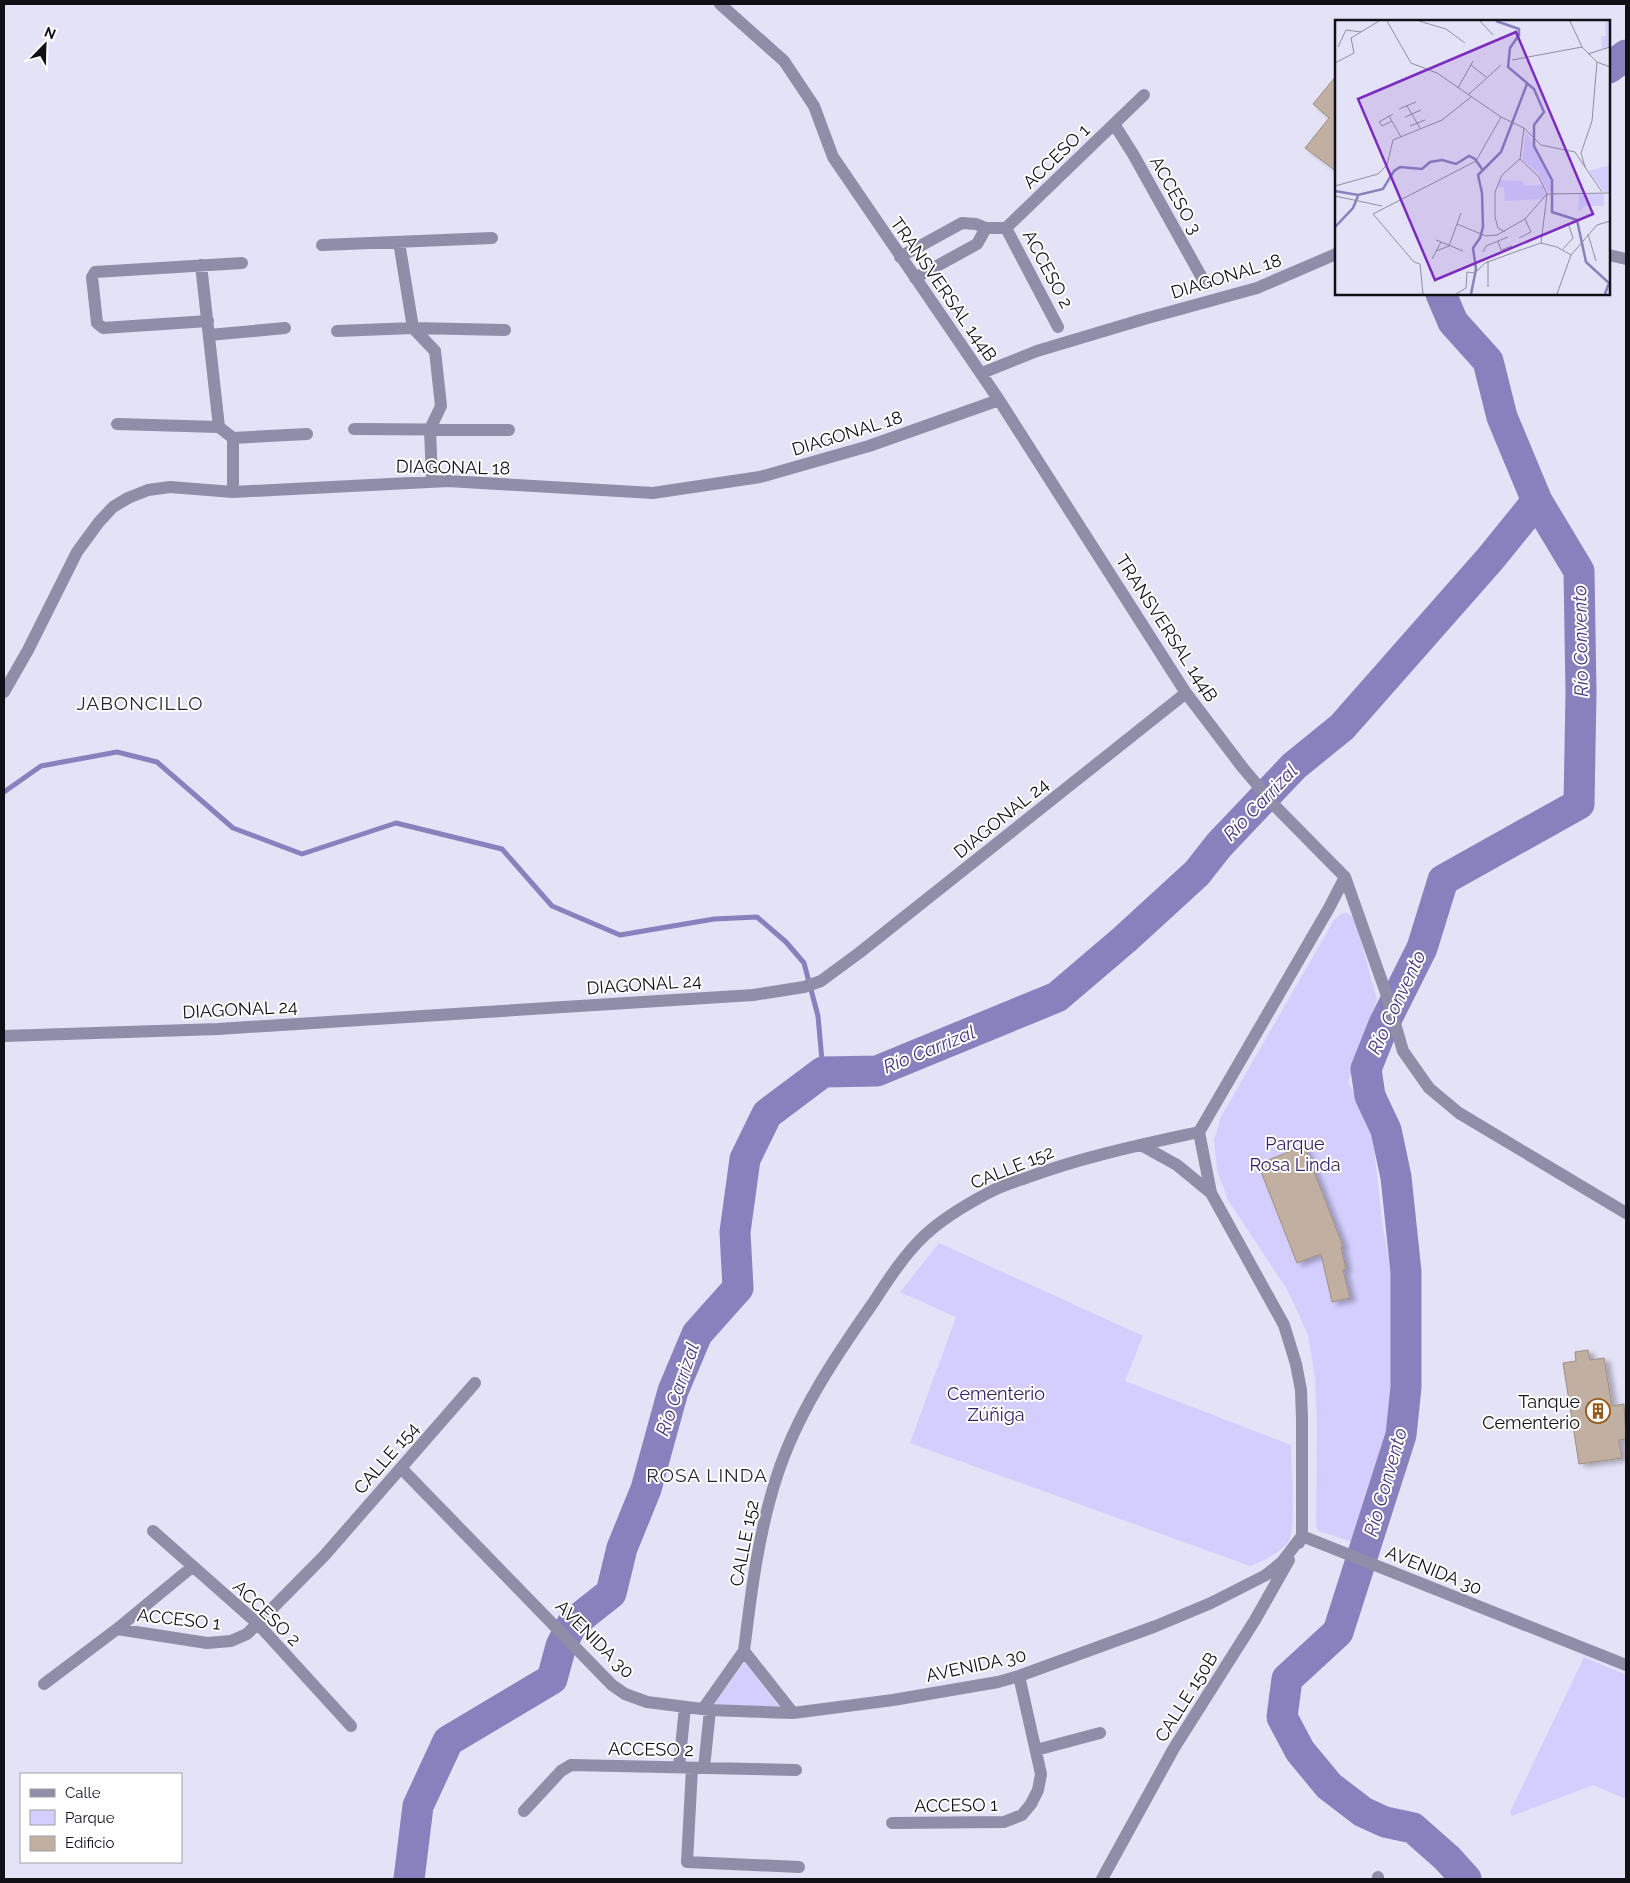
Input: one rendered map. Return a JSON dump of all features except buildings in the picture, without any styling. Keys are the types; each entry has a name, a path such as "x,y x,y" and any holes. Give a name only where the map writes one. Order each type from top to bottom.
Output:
{"street":[{"name":"TRANSVERSAL 144B","path":"720,4 784,61 814,106 833,157 1000,400 1186,693 1243,768 1275,806 1345,877 1386,993 1403,1051 1429,1088 1459,1114 1626,1213"},
{"name":"ACCESO 1","path":"1006,228 1144,95"},
{"name":"ACCESO 3","path":"1114,124 1133,154 1206,285"},
{"path":"900,256 962,223 976,224 986,228 1006,228"},
{"path":"915,278 977,244 986,228"},
{"name":"ACCESO 2","path":"1006,228 1058,327"},
{"path":"322,245 492,238"},
{"path":"399,242 413,328 435,351 441,406 430,429 432,481"},
{"name":"DIAGONAL 18","path":"982,373 1046,349 1144,319 1257,288 1335,254"},
{"path":"1610,255 1626,260"},
{"path":"208,321 103,328 97,323 92,277 95,272 242,262"},
{"path":"201,265 219,427"},
{"path":"209,335 285,328"},
{"path":"337,331 413,328 505,330"},
{"name":"DIAGONAL 18","path":"4,692 28,650 77,552 99,522 114,507 128,498 148,490 170,487 233,492 448,480 653,493 760,477 869,446 1000,400"},
{"path":"117,424 219,427 233,438 307,434"},
{"path":"354,429 509,430"},
{"path":"233,438 233,492"},
{"name":"DIAGONAL 24","path":"4,1036 218,1029 336,1022 754,995 804,987 821,980 859,953 1186,693"},
{"path":"1302,1536 1301,1390 1291,1343 1284,1325 1211,1193 1199,1132 1329,908 1345,877"},
{"name":"CALLE 152","path":"706,1710 744,1651 758,1548 771,1495 788,1446 826,1374 853,1332 902,1262 922,1238 941,1222 992,1190 1091,1156 1199,1132"},
{"path":"1141,1145 1176,1166 1211,1193"},
{"name":"CALLE 154","path":"324,1556 475,1383"},
{"name":"AVENIDA 30","path":"401,1468 612,1684 635,1698 647,1702 706,1710 793,1713 893,1700 998,1682 1156,1626 1210,1603 1270,1573 1302,1536 1626,1665"},
{"name":"ACCESO 2","path":"153,1531 257,1623 351,1726"},
{"name":"CALLE 150B","path":"1102,1879 1174,1748 1259,1614 1302,1536"},
{"name":"ACCESO 1","path":"117,1629 208,1643 231,1641 247,1634 324,1556"},
{"path":"44,1684 117,1629 192,1567"},
{"path":"744,1651 793,1713"},
{"name":"ACCESO 1","path":"892,1823 1004,1822 1022,1815 1031,1804 1038,1790 1041,1774 1019,1676"},
{"path":"679,1768 685,1707"},
{"path":"706,1710 687,1862 799,1867"},
{"path":"1036,1750 1100,1733"},
{"name":"ACCESO 2","path":"524,1812 561,1771 571,1765 796,1770"}],"green space":[{"name":"Parque Rosa Linda","path":"1341,914 1351,915 1356,922 1377,1000 1348,1082 1372,1128 1382,1221 1397,1308 1396,1397 1358,1544 1319,1531 1316,1526 1317,1426 1315,1378 1308,1335 1288,1291 1228,1200 1217,1170 1214,1140 1221,1117 1334,920"},
{"name":"Cementerio Zúñiga","path":"939,1243 1143,1336 1125,1381 1291,1445 1293,1522 1289,1540 1286,1544 1272,1556 1250,1566 910,1443 956,1317 900,1292"},
{"path":"1584,1657 1626,1675 1626,1799 1593,1785 1512,1816 1510,1812"},
{"path":"745,1662 779,1707 714,1704"}],"waterway":[{"name":"Río Convento","path":"1610,67 1626,55"},
{"name":"Río Convento","path":"1441,295 1453,322 1488,361 1502,417 1537,501 1579,571 1581,693 1579,804 1443,880 1422,948 1384,1024 1366,1069 1370,1096 1386,1130 1396,1177 1406,1272 1406,1387 1401,1435 1338,1632 1287,1679 1282,1717 1300,1751 1329,1786 1363,1812 1385,1822 1413,1828 1447,1858 1466,1879"},
{"name":"Río Carrizal","path":"409,1879 418,1806 448,1741 552,1679 561,1646 572,1624 611,1593 622,1548 646,1489 673,1391 697,1334 738,1288 735,1232 745,1159 767,1114 823,1072 877,1071 1057,997 1125,939 1197,873 1219,845 1294,766 1342,727 1490,559 1537,501"},
{"path":"4,792 41,766 117,752 157,762 233,828 302,854 396,823 502,849 552,906 620,935 714,919 757,917 786,942 804,963 818,1016 823,1072"}],"place":[{"name":"Tanque Cementerio","path":"1598,1411"}],"district":[{"name":"JABONCILLO","path":"140,703"},
{"name":"ROSA LINDA","path":"707,1475"}]}
